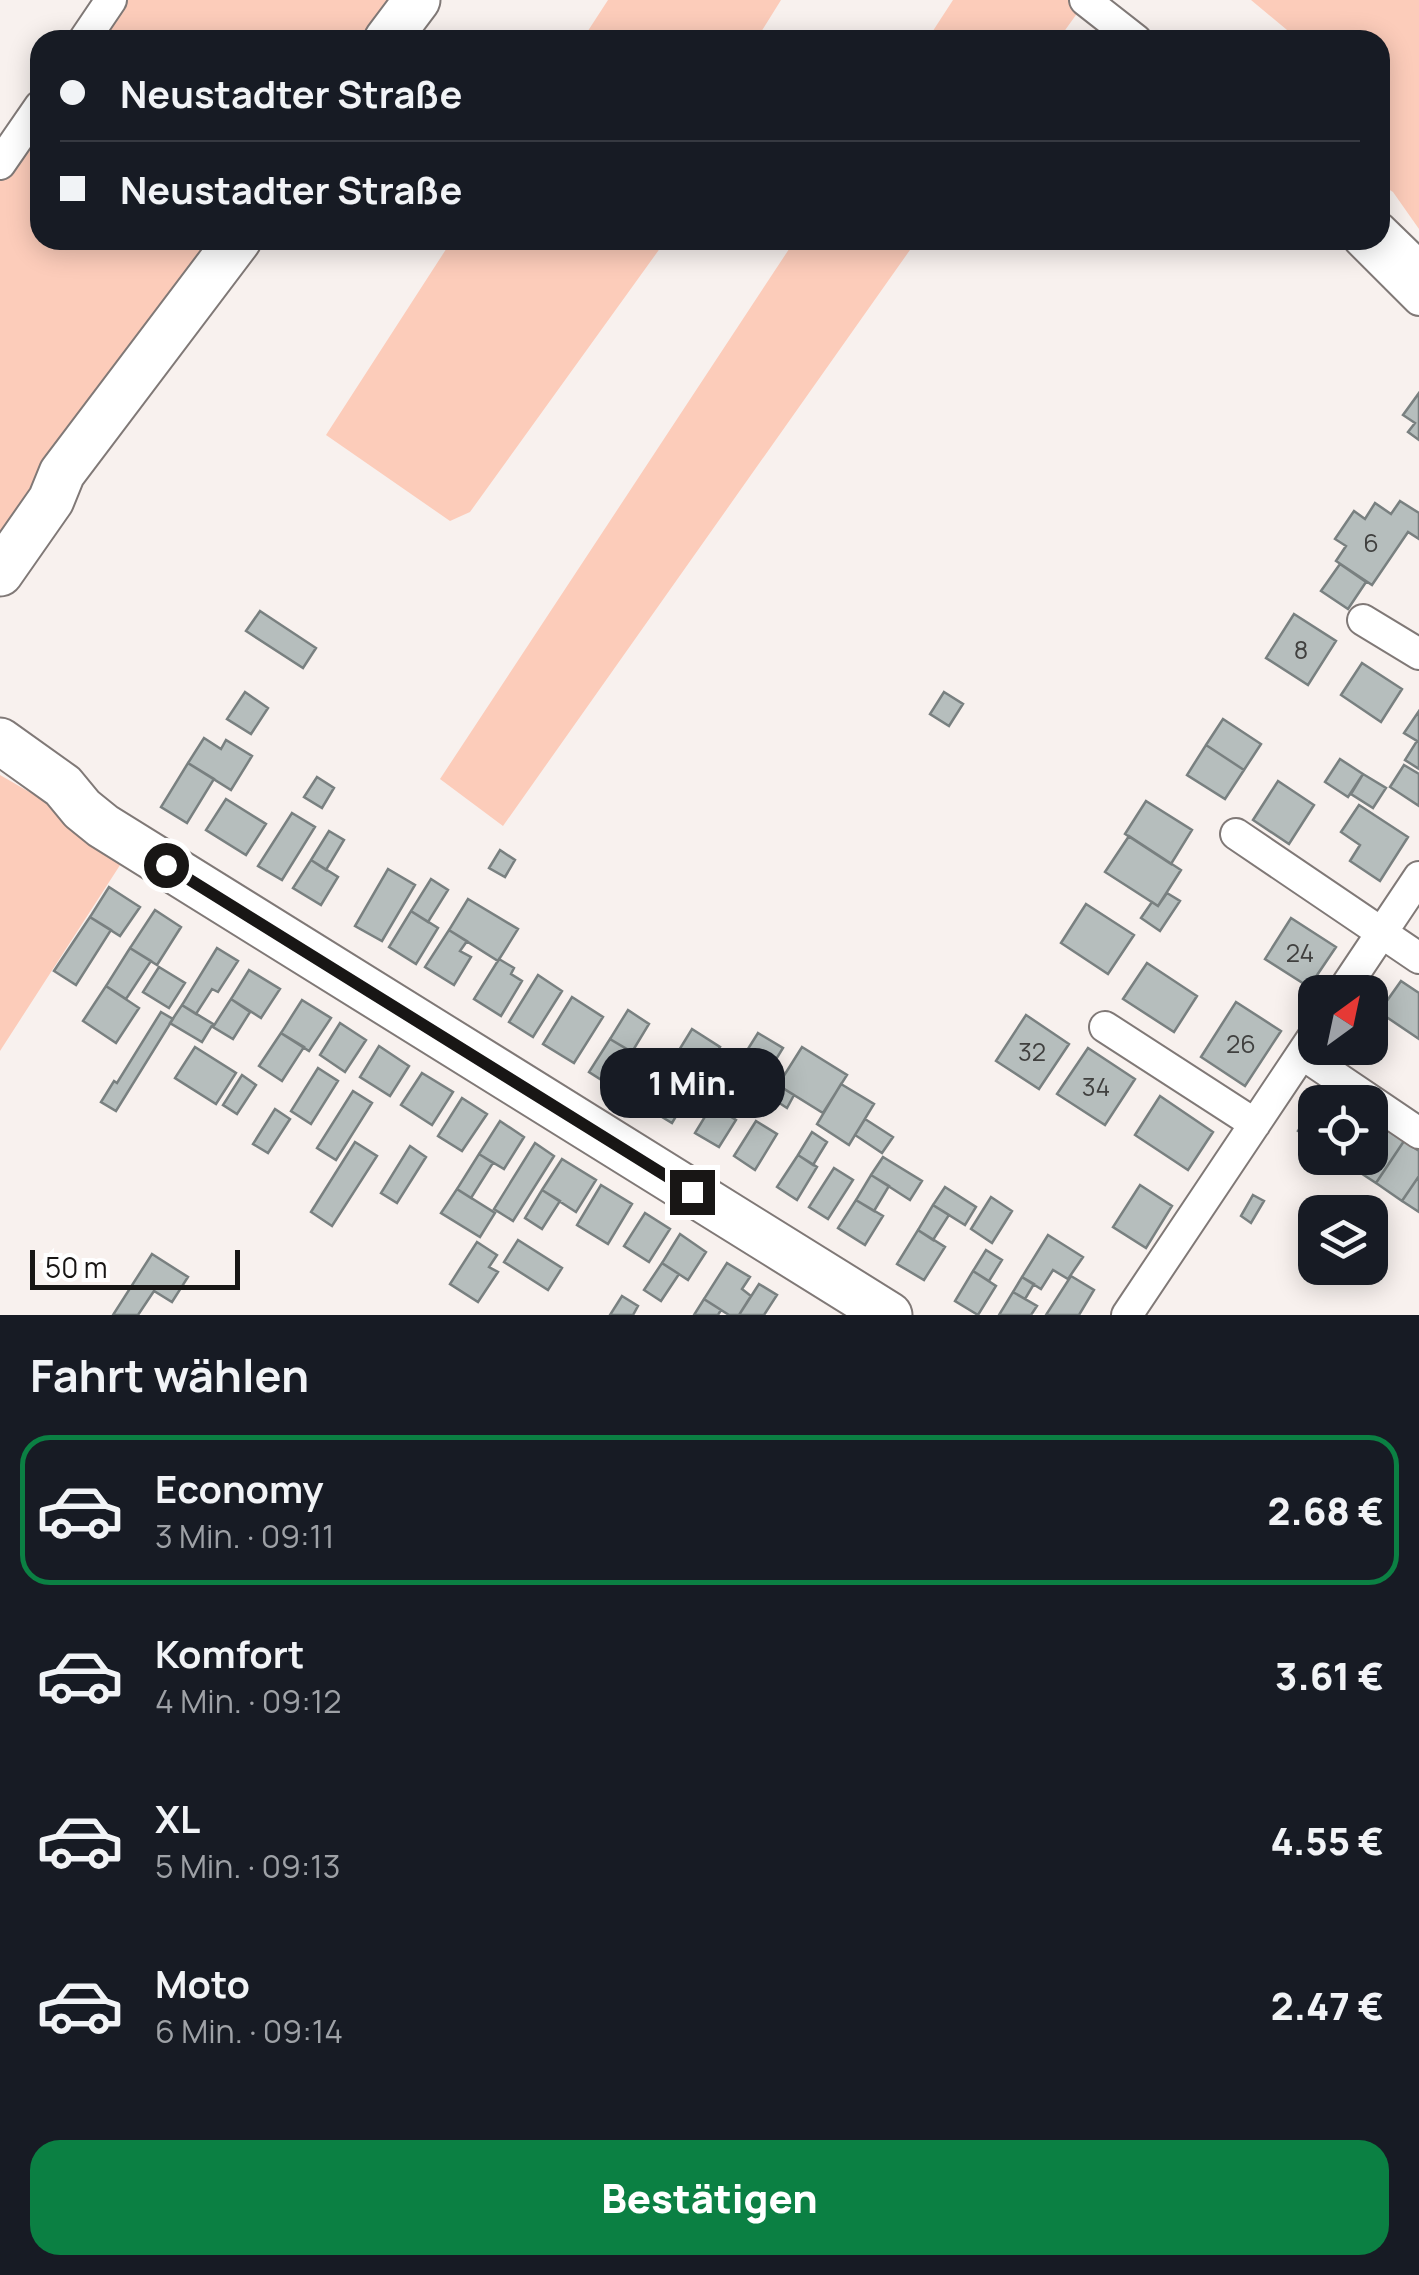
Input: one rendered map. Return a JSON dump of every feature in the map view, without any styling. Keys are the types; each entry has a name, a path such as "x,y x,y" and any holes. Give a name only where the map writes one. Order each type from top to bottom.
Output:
{"main road":[{"path":"394,30 417,0"},
{"path":"0,573 51,500 62,473 230,250"},
{"path":"0,535 38,489 62,473"},
{"path":"0,741 63,786 82,809 133,844 889,1315"},
{"path":"0,775 58,808 82,809"}],"street":[{"path":"91,30 111,0"},
{"path":"1085,0 1123,30"},
{"path":"0,164 30,120"},
{"path":"1390,238 1412,259 1419,272"},
{"path":"1369,250 1419,300"},
{"path":"1363,620 1419,654"},
{"path":"1236,834 1419,958"},
{"path":"1353,975 1419,876"},
{"path":"1105,1027 1254,1124"},
{"path":"1127,1315 1298,1060"},
{"path":"1335,1065 1419,1133"}],"shaded area":[{"path":"110,0 417,0 394,30 90,30"},
{"path":"608,0 781,0 762,30 588,30"},
{"path":"953,0 1086,1 1065,30 934,30"},
{"path":"1251,0 1419,0 1419,229 1390,190 1390,30 1287,30"},
{"path":"30,119 30,250 230,250 0,535 0,163"},
{"path":"446,250 659,250 470,512 450,521 326,435"},
{"path":"788,250 910,250 503,826 440,779"},
{"path":"0,775 133,845 0,1051"}],"building":[{"path":"1419,393 1419,440 1408,432 1415,423 1403,415"},
{"path":"1400,501 1419,513 1419,539 1408,532 1372,585 1336,561 1346,546 1335,539 1354,511 1365,519 1375,503 1391,514"},
{"path":"1340,564 1366,582 1348,609 1321,591"},
{"path":"260,611 316,648 303,668 246,631"},
{"path":"1294,614 1336,641 1308,685 1266,658"},
{"path":"1362,663 1402,689 1381,722 1341,695"},
{"path":"245,692 268,708 251,734 227,719"},
{"path":"944,692 963,704 949,726 930,714"},
{"path":"1419,711 1419,769 1405,760 1417,741 1404,733"},
{"path":"1223,719 1261,744 1244,770 1206,745"},
{"path":"204,738 221,749 226,740 252,756 231,790 188,763"},
{"path":"1206,745 1244,770 1225,799 1187,775"},
{"path":"1340,759 1363,774 1348,797 1325,782"},
{"path":"188,763 214,779 187,823 161,807"},
{"path":"1404,765 1419,774 1419,806 1390,787"},
{"path":"1363,774 1386,788 1373,808 1351,794"},
{"path":"317,777 334,788 322,808 304,797"},
{"path":"1278,781 1314,805 1289,844 1253,820"},
{"path":"226,799 266,824 246,855 206,830"},
{"path":"1146,801 1192,830 1171,864 1125,834"},
{"path":"1359,805 1408,837 1380,881 1350,861 1360,845 1341,832"},
{"path":"292,813 315,827 282,880 258,866"},
{"path":"329,831 344,840 326,870 311,860"},
{"path":"1129,836 1181,870 1158,906 1105,872"},
{"path":"500,850 515,860 505,877 489,868"},
{"path":"311,860 338,877 321,905 293,888"},
{"path":"388,869 415,885 382,941 355,926"},
{"path":"431,879 448,890 428,922 411,911"},
{"path":"109,887 140,907 120,936 90,917"},
{"path":"1167,893 1180,901 1160,931 1141,918 1152,902 1158,906"},
{"path":"468,899 518,929 498,961 449,930"},
{"path":"1086,904 1134,935 1108,974 1061,943"},
{"path":"155,910 181,927 157,965 130,948"},
{"path":"411,911 438,928 416,964 389,947"},
{"path":"90,917 111,930 76,985 54,971"},
{"path":"1291,918 1336,947 1317,975 1298,975 1298,980 1265,959"},
{"path":"449,930 467,941 460,951 471,957 454,985 425,967"},
{"path":"130,948 151,961 126,999 106,986"},
{"path":"217,948 238,961 218,992 212,989 196,1014 182,1005"},
{"path":"499,959 514,968 511,974 522,981 501,1016 474,999"},
{"path":"1147,963 1197,996 1174,1032 1123,999"},
{"path":"159,967 185,983 169,1008 143,992"},
{"path":"249,970 280,989 261,1018 231,999"},
{"path":"538,975 562,991 533,1037 509,1022"},
{"path":"1401,981 1419,993 1419,1039 1388,1018 1388,999"},
{"path":"106,986 139,1008 116,1043 83,1021"},
{"path":"572,997 603,1017 574,1063 543,1044"},
{"path":"231,999 250,1012 233,1039 213,1027"},
{"path":"302,1000 331,1018 309,1051 281,1033"},
{"path":"1236,1002 1281,1031 1245,1086 1201,1057"},
{"path":"182,1005 213,1024 202,1042 170,1023"},
{"path":"628,1010 649,1024 632,1052 610,1039"},
{"path":"161,1012 173,1019 116,1111 101,1102"},
{"path":"1026,1015 1069,1044 1039,1089 996,1061"},
{"path":"340,1023 366,1040 345,1072 320,1055"},
{"path":"692,1029 720,1047 704,1072 676,1055"},
{"path":"281,1033 304,1047 282,1081 259,1066"},
{"path":"758,1033 783,1048 754,1095 729,1079"},
{"path":"610,1039 643,1059 622,1093 589,1072"},
{"path":"379,1046 409,1066 390,1096 360,1077"},
{"path":"195,1047 236,1073 216,1104 175,1078"},
{"path":"802,1047 847,1075 823,1113 778,1085"},
{"path":"1088,1048 1135,1079 1105,1125 1057,1094"},
{"path":"676,1055 691,1064 678,1086 663,1076"},
{"path":"318,1068 338,1081 311,1124 291,1111"},
{"path":"422,1073 453,1092 432,1125 401,1105"},
{"path":"242,1075 256,1085 237,1114 223,1105"},
{"path":"663,1076 690,1093 672,1123 644,1106"},
{"path":"729,1079 742,1087 725,1113 712,1105"},
{"path":"841,1084 874,1104 849,1145 817,1124"},
{"path":"778,1085 794,1095 787,1108 770,1097"},
{"path":"353,1091 372,1103 336,1160 317,1148"},
{"path":"1160,1096 1213,1132 1188,1170 1135,1135"},
{"path":"462,1098 487,1114 462,1151 438,1136"},
{"path":"712,1105 736,1120 719,1147 695,1133"},
{"path":"275,1109 290,1119 268,1153 253,1144"},
{"path":"865,1119 893,1137 882,1153 855,1135"},
{"path":"500,1121 524,1137 504,1169 479,1154"},
{"path":"756,1121 777,1134 755,1170 734,1156"},
{"path":"1388,1131 1404,1141 1388,1165"},
{"path":"812,1132 827,1142 813,1165 798,1155"},
{"path":"1404,1141 1419,1151 1419,1176 1402,1201 1376,1183 1381,1175 1388,1175 1388,1165"},
{"path":"355,1142 377,1156 332,1226 311,1212"},
{"path":"535,1143 554,1156 513,1221 494,1209"},
{"path":"410,1146 426,1157 397,1203 381,1193"},
{"path":"479,1154 493,1163 471,1198 457,1189"},
{"path":"798,1155 817,1167 797,1200 777,1187"},
{"path":"883,1157 922,1181 910,1200 871,1175"},
{"path":"562,1159 596,1180 576,1212 542,1190"},
{"path":"834,1168 853,1180 828,1219 809,1207"},
{"path":"871,1175 889,1186 874,1211 856,1200"},
{"path":"1364,1175 1381,1175 1376,1183"},
{"path":"1419,1176 1419,1212 1402,1201"},
{"path":"601,1185 632,1204 608,1244 577,1225"},
{"path":"1140,1185 1172,1206 1146,1248 1113,1227"},
{"path":"945,1187 976,1207 965,1225 933,1205"},
{"path":"457,1189 495,1213 480,1237 441,1213"},
{"path":"542,1190 560,1201 542,1229 525,1218"},
{"path":"1253,1195 1264,1201 1251,1223 1241,1216"},
{"path":"991,1197 1012,1211 992,1243 971,1229"},
{"path":"856,1200 883,1216 865,1245 838,1228"},
{"path":"933,1205 949,1215 933,1240 918,1230"},
{"path":"645,1213 670,1229 649,1262 624,1246"},
{"path":"918,1230 945,1247 924,1280 897,1264"},
{"path":"680,1234 706,1252 688,1280 662,1263"},
{"path":"1048,1235 1083,1257 1068,1279 1053,1270 1041,1289 1022,1277"},
{"path":"518,1240 562,1268 548,1290 504,1262"},
{"path":"477,1242 497,1255 489,1267 498,1272 478,1302 450,1284"},
{"path":"986,1250 1002,1260 989,1281 973,1271"},
{"path":"152,1254 188,1277 172,1302 154,1291 138,1315 113,1315"},
{"path":"662,1263 679,1274 661,1301 644,1290"},
{"path":"727,1263 750,1277 742,1289 751,1296 739,1315 729,1315 704,1299"},
{"path":"973,1271 996,1286 978,1315 955,1301"},
{"path":"1071,1276 1094,1290 1079,1315 1046,1315"},
{"path":"1022,1277 1034,1284 1025,1299 1013,1292"},
{"path":"759,1284 777,1295 764,1315 739,1315"},
{"path":"1013,1292 1037,1306 1031,1315 999,1315"},
{"path":"622,1296 638,1306 633,1315 610,1315"},
{"path":"704,1299 721,1310 718,1315 694,1315"}],"route":[{"path":"166,865 692,1192"}]}
